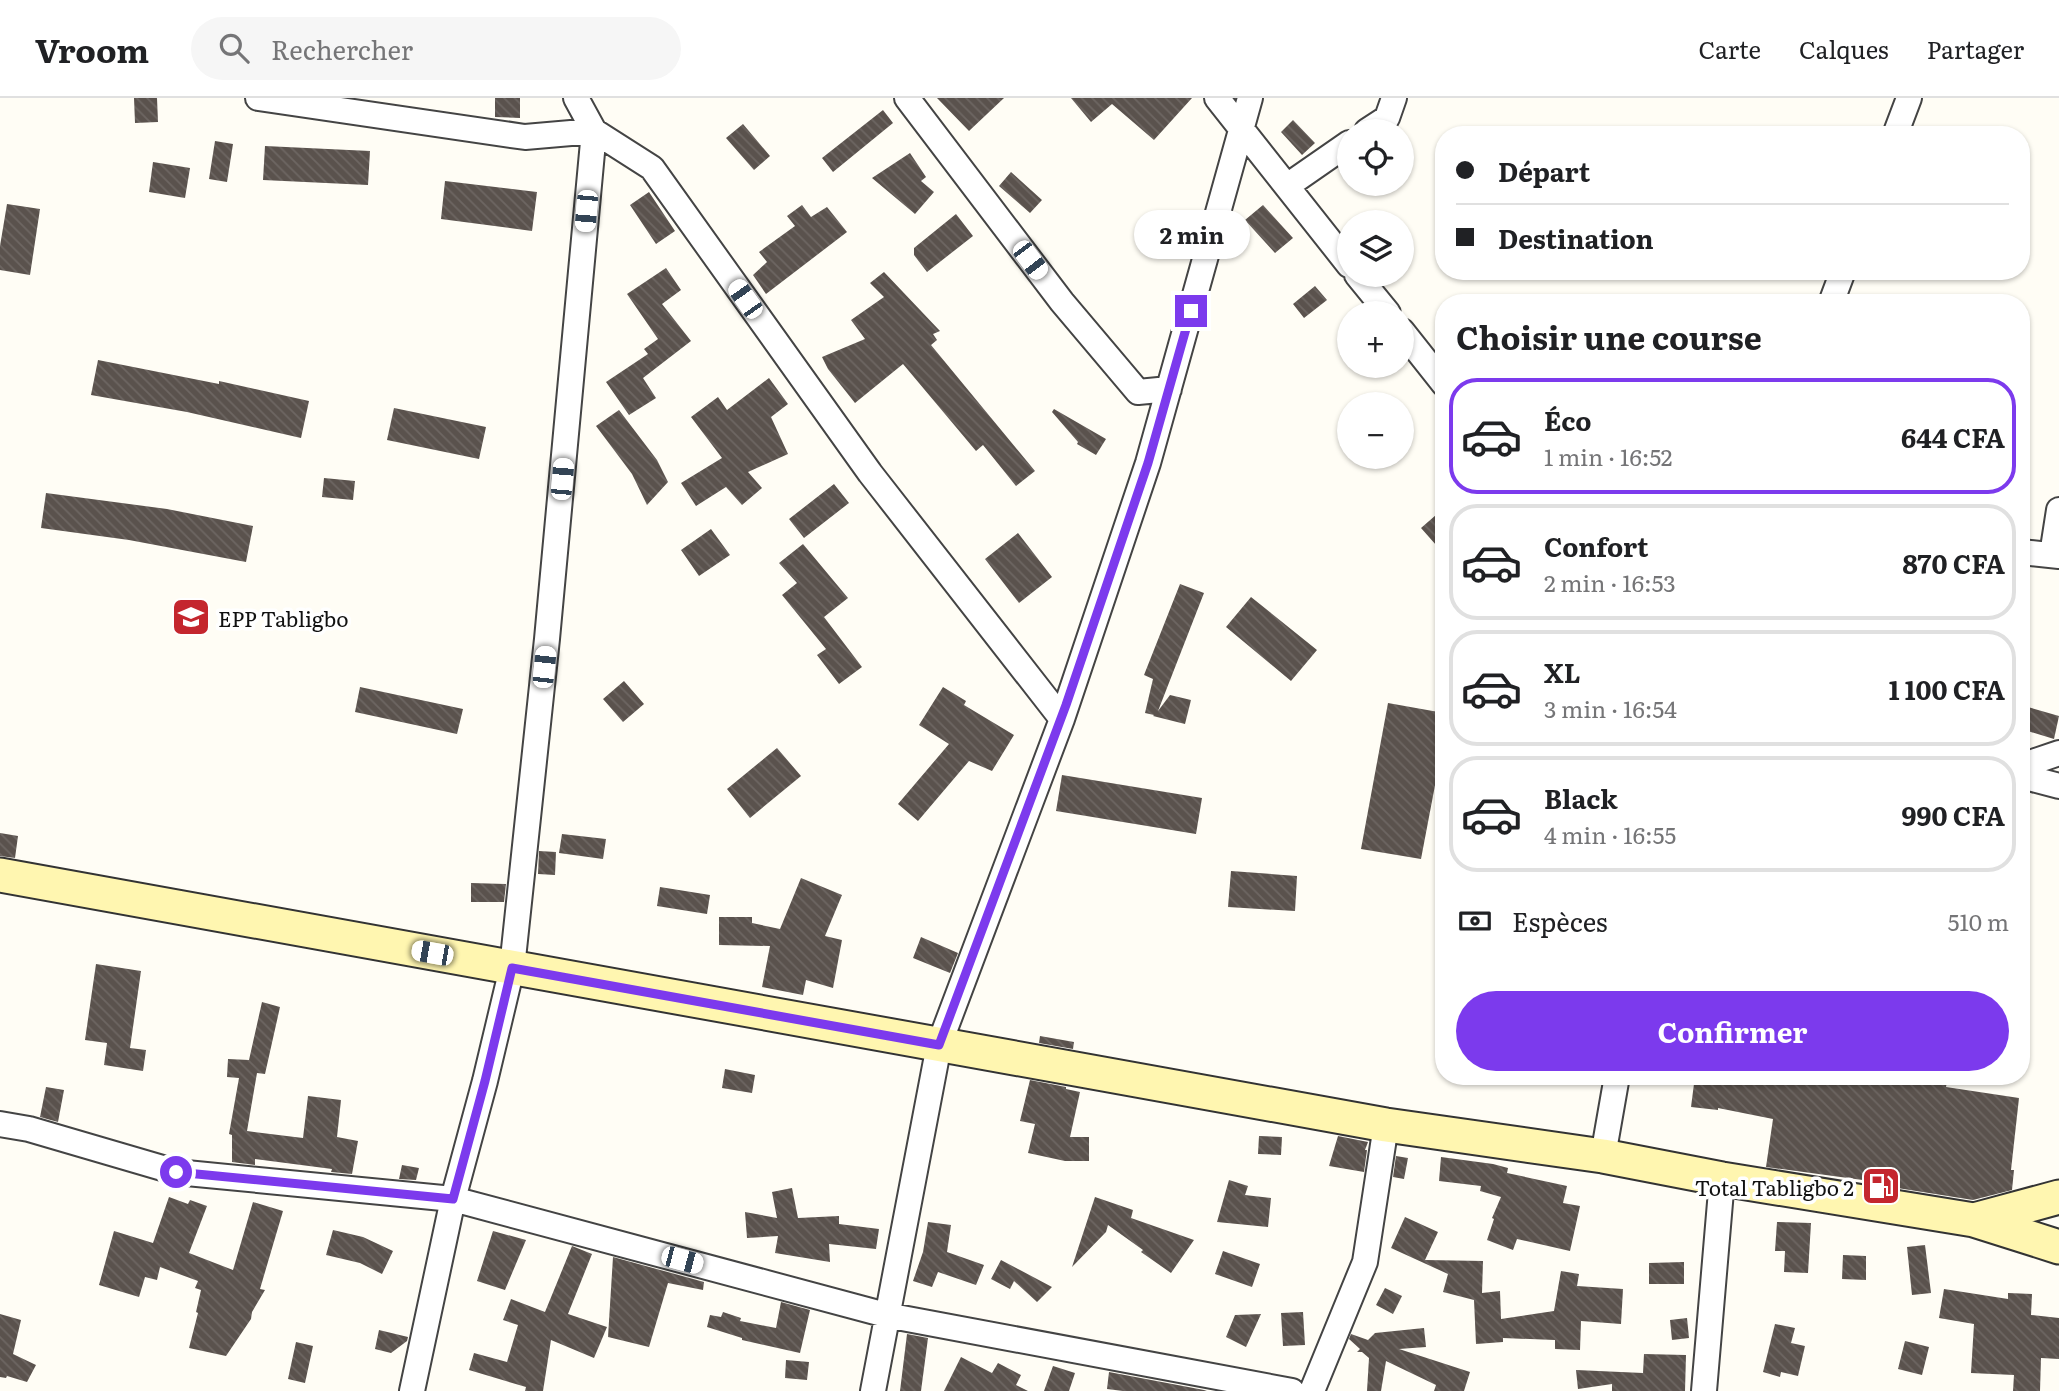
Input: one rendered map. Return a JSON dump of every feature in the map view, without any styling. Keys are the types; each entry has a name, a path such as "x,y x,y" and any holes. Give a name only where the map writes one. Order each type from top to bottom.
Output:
{"main road":[{"path":"0,875 1386,1125 1603,1156 1722,1179 1974,1220 2059,1247"},
{"path":"1974,1220 2059,1197"}],"street":[{"path":"258,98 525,137 594,131"},
{"path":"576,98 594,131 652,168 870,473 1062,719"},
{"path":"907,98 1062,302 1138,391 1169,389"},
{"path":"1217,98 1337,250"},
{"path":"873,1391 939,1045 1062,719 1148,463 1250,98"},
{"path":"1385,119 1394,98"},
{"path":"1898,126 1909,98"},
{"path":"412,1391 453,1199 512,968 549,626 594,131"},
{"path":"1287,186 1337,151"},
{"path":"1367,287 1378,301"},
{"path":"1414,346 1435,373"},
{"path":"2030,553 2056,556 2059,510"},
{"path":"2030,762 2059,753"},
{"path":"2030,778 2059,786"},
{"path":"1603,1156 1615,1085"},
{"path":"0,1124 29,1129 176,1172 453,1199 886,1315 1292,1391"},
{"path":"1312,1391 1365,1262 1386,1125"},
{"path":"1704,1391 1722,1179"}],"building":[{"path":"134,98 157,98 158,122 135,123"},
{"path":"495,98 520,98 520,118 495,117"},
{"path":"937,98 1004,98 969,131"},
{"path":"1071,98 1192,98 1154,140 1112,104 1091,122"},
{"path":"883,110 893,123 833,172 822,158"},
{"path":"1293,120 1315,143 1302,155 1281,132"},
{"path":"743,124 770,156 754,170 726,138"},
{"path":"215,141 233,144 227,182 209,179"},
{"path":"265,146 370,151 368,185 263,180"},
{"path":"910,153 926,177 921,181 934,192 915,214 872,178"},
{"path":"153,162 190,168 185,198 149,192"},
{"path":"1011,172 1042,200 1030,213 999,186"},
{"path":"445,181 537,192 532,231 441,219"},
{"path":"649,192 675,231 656,244 630,205"},
{"path":"7,204 40,209 30,275 0,270 0,246"},
{"path":"802,205 811,217 827,207 847,232 766,294 753,275 767,262 759,252 795,226 787,216"},
{"path":"1263,205 1293,238 1275,253 1245,220"},
{"path":"956,214 973,236 927,272 914,255 914,248"},
{"path":"666,268 681,290 662,304 691,341 643,378 656,398 629,415 606,382 648,354 644,349 658,339 627,294"},
{"path":"884,272 940,331 933,334 937,340 931,345 1035,471 1016,486 983,445 976,451 903,364 855,403 828,369 822,357 865,339 851,320 884,297 870,283"},
{"path":"1315,286 1327,300 1304,318 1293,304"},
{"path":"98,360 219,384 219,381 309,401 301,438 187,412 91,395"},
{"path":"769,378 788,404 771,417 788,454 748,472 762,488 742,505 726,487 696,506 681,483 722,458 691,417 718,397 727,410"},
{"path":"394,408 486,427 479,459 387,440"},
{"path":"1054,409 1106,439 1096,455 1077,444 1052,412"},
{"path":"619,410 657,460 668,482 647,505 632,474 596,426"},
{"path":"324,478 355,481 353,500 322,497"},
{"path":"834,484 849,503 804,538 789,519"},
{"path":"46,493 167,509 253,526 246,562 129,540 41,528"},
{"path":"1435,516 1435,544 1421,528"},
{"path":"711,529 730,555 699,576 681,550"},
{"path":"1018,533 1052,577 1019,603 985,559"},
{"path":"803,544 848,598 824,617 862,667 839,684 817,655 826,649 782,595 797,583 779,563"},
{"path":"1180,584 1204,593 1158,711 1170,695 1191,700 1185,724 1145,713 1153,679 1144,675"},
{"path":"1251,597 1317,650 1291,681 1226,627"},
{"path":"624,681 644,704 623,722 603,699"},
{"path":"360,687 463,709 457,734 355,712"},
{"path":"943,687 966,701 964,705 1014,735 992,771 969,761 918,821 898,804 949,744 919,725"},
{"path":"1388,703 1435,711 1435,785 1421,859 1361,849"},
{"path":"2030,708 2059,716 2054,739 2030,732"},
{"path":"777,748 801,776 750,818 727,789"},
{"path":"1062,775 1202,798 1196,834 1056,811"},
{"path":"0,833 18,836 15,858 0,856"},
{"path":"562,834 606,839 603,859 559,853"},
{"path":"539,851 556,852 555,875 538,874"},
{"path":"1231,871 1297,876 1295,911 1228,907"},
{"path":"801,878 842,895 825,936 842,940 833,988 806,980 803,995 762,987 770,946 719,945 719,917 752,917 752,923 780,929"},
{"path":"471,883 506,884 504,902 471,902"},
{"path":"660,887 710,895 707,914 657,906"},
{"path":"921,937 958,953 950,973 913,958"},
{"path":"96,964 141,971 130,1048 146,1050 143,1071 104,1065 107,1043 85,1040"},
{"path":"262,1002 280,1007 265,1074 257,1073 247,1131 303,1138 308,1096 341,1100 337,1137 358,1141 352,1174 255,1159 255,1165 232,1162 232,1135 229,1134 239,1078 227,1077 228,1059 249,1060"},
{"path":"1040,1036 1074,1042 1073,1049 1039,1043"},
{"path":"725,1069 755,1075 752,1093 722,1088"},
{"path":"1030,1080 1080,1092 1070,1137 1089,1137 1089,1161 1065,1161 1028,1153 1035,1124 1020,1121"},
{"path":"1694,1085 1946,1085 2019,1098 2011,1170 2014,1170 2012,1190 1973,1200 1891,1187 1892,1184 1766,1167 1773,1119 1718,1108 1691,1107"},
{"path":"46,1087 64,1090 58,1122 40,1117"},
{"path":"1259,1136 1282,1137 1281,1155 1258,1154"},
{"path":"1338,1136 1368,1142 1364,1172 1329,1166"},
{"path":"1396,1156 1408,1158 1404,1179 1393,1177"},
{"path":"1441,1157 1493,1164 1508,1168 1507,1173 1567,1186 1563,1203 1580,1206 1570,1251 1517,1239 1513,1250 1487,1240 1501,1197 1480,1191 1481,1186 1439,1181"},
{"path":"402,1165 419,1168 416,1180 399,1179"},
{"path":"1229,1180 1248,1186 1245,1195 1271,1198 1268,1227 1217,1222"},
{"path":"792,1188 798,1218 839,1216 839,1224 879,1229 876,1249 829,1244 830,1262 775,1253 778,1236 747,1238 745,1212 777,1218 772,1192"},
{"path":"169,1197 188,1204 190,1200 207,1206 189,1253 233,1270 253,1202 283,1211 260,1289 265,1290 252,1312 251,1319 226,1356 189,1348 198,1313 196,1312 201,1290 195,1288 198,1281 160,1267 157,1280 145,1277 139,1297 99,1285 114,1231 153,1243"},
{"path":"1095,1197 1133,1210 1131,1218 1194,1240 1171,1273 1108,1225 1106,1232 1072,1267"},
{"path":"1405,1217 1438,1232 1425,1260 1483,1261 1482,1293 1500,1291 1501,1319 1554,1311 1561,1271 1579,1274 1577,1286 1623,1289 1621,1324 1581,1321 1580,1350 1555,1349 1555,1340 1503,1338 1503,1342 1476,1344 1474,1300 1443,1292 1448,1274 1391,1248"},
{"path":"928,1222 951,1225 947,1252 984,1265 976,1285 938,1272 932,1287 913,1281 923,1252"},
{"path":"1777,1222 1811,1223 1808,1273 1784,1272 1785,1251 1775,1251"},
{"path":"333,1230 363,1237 393,1251 382,1274 360,1263 326,1255"},
{"path":"493,1231 526,1240 505,1290 477,1281"},
{"path":"1925,1245 1931,1293 1912,1295 1907,1247"},
{"path":"572,1246 592,1254 568,1314 607,1327 594,1358 551,1340 543,1391 525,1391 526,1387 469,1370 474,1353 507,1362 518,1325 503,1320 511,1299 545,1312"},
{"path":"1223,1251 1260,1264 1252,1287 1215,1274"},
{"path":"1843,1255 1866,1256 1866,1280 1842,1279"},
{"path":"613,1257 704,1282 703,1290 668,1283 649,1347 608,1337"},
{"path":"1001,1260 1052,1287 1037,1302 1014,1281 1010,1289 991,1279"},
{"path":"1684,1262 1684,1284 1649,1284 1649,1263"},
{"path":"1385,1288 1402,1296 1393,1314 1376,1305"},
{"path":"1944,1289 2008,1299 2008,1293 2032,1294 2031,1315 2059,1318 2059,1359 2041,1358 2040,1391 2013,1391 2014,1375 1971,1373 1974,1324 1939,1318"},
{"path":"781,1302 810,1310 800,1353 742,1340 707,1327 710,1315 721,1317 723,1312 741,1318 740,1321 776,1328"},
{"path":"1303,1312 1305,1345 1283,1346 1281,1313"},
{"path":"0,1314 21,1320 13,1354 36,1365 27,1382 7,1376 0,1377"},
{"path":"1261,1314 1246,1347 1226,1337 1235,1315"},
{"path":"1687,1318 1689,1338 1672,1340 1670,1320"},
{"path":"1775,1324 1795,1328 1791,1343 1805,1346 1798,1376 1781,1372 1780,1377 1763,1372"},
{"path":"1424,1328 1426,1347 1399,1349 1470,1372 1464,1391 1434,1391 1436,1385 1386,1361 1381,1391 1367,1391 1369,1358 1362,1352 1357,1352 1360,1349 1349,1339 1351,1334 1368,1340 1375,1333"},
{"path":"379,1330 408,1337 407,1341 391,1353 375,1349"},
{"path":"907,1334 928,1338 921,1391 900,1391"},
{"path":"1905,1341 1929,1347 1922,1375 1898,1369"},
{"path":"296,1342 313,1346 305,1383 288,1379"},
{"path":"1644,1354 1686,1355 1685,1391 1612,1391 1612,1384 1578,1389 1576,1370 1643,1373"},
{"path":"961,1357 992,1373 998,1363 1021,1375 1016,1385 1028,1391 944,1391"},
{"path":"786,1360 809,1362 807,1380 785,1378"},
{"path":"1053,1366 1075,1373 1069,1391 1044,1391"},
{"path":"1109,1372 1207,1391 1107,1389"}],"place":[{"name":"EPP Tabligbo","path":"191,617"},
{"name":"Total Tabligbo 2","path":"1881,1186"}],"route":[{"path":"176,1172 453,1199 512,968 939,1045 1066,705 1148,463 1191,311"}]}
